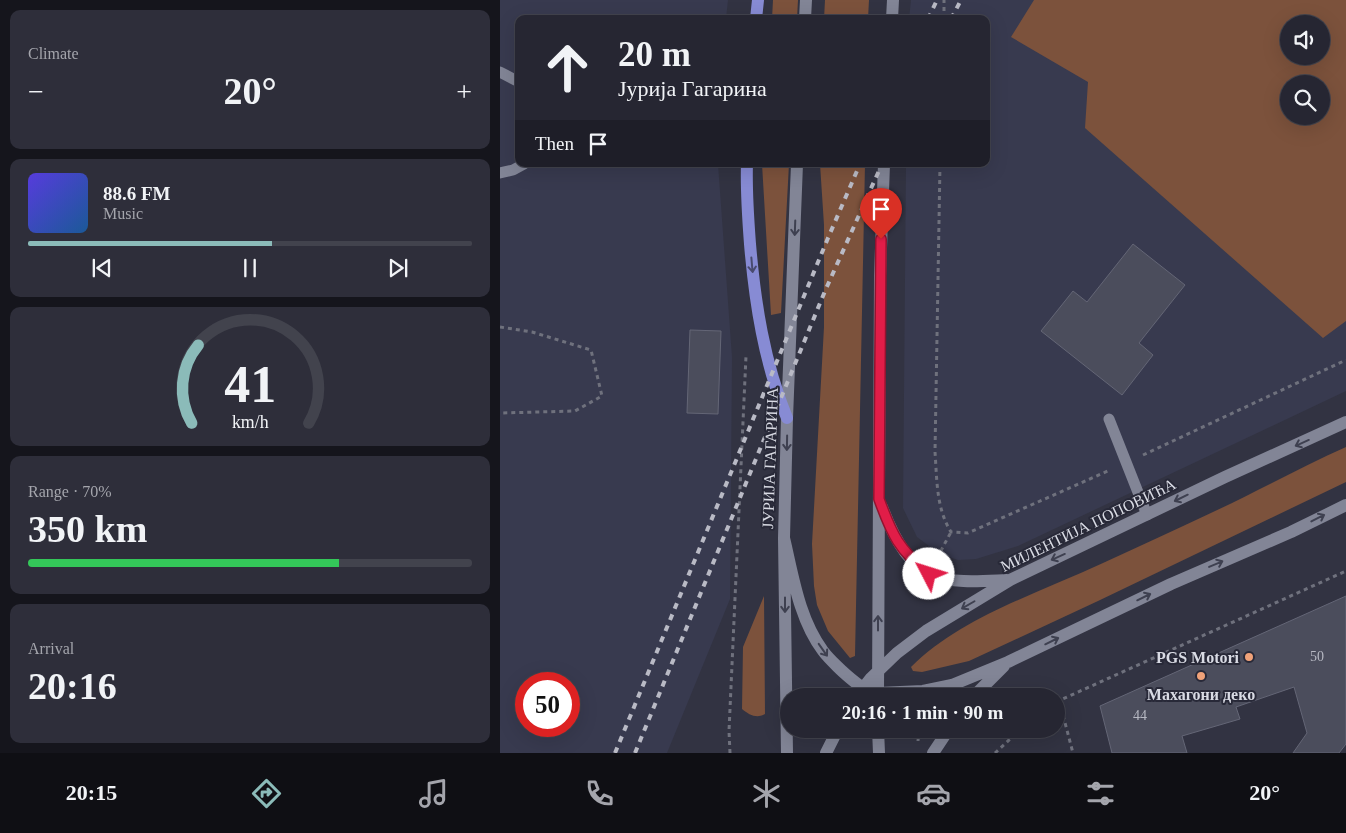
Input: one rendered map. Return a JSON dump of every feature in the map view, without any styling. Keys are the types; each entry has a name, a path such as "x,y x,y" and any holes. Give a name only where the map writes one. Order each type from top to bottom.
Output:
{"main road":[{"path":"756,15 758,0"},
{"path":"806,0 806,15"},
{"path":"892,15 894,0"},
{"path":"747,167 746,185 753,282 766,354 778,396 787,418"},
{"name":"ЈУРИЈА ГАГАРИНА","path":"787,753 784,538 797,167"},
{"path":"878,688 880,276 884,167"},
{"name":"МИЛЕНТИЈА ПОПОВИЋА","path":"863,688 897,653 926,631 1010,580 1225,477 1346,422"},
{"path":"879,499 895,539 908,556 929,574 955,580 1010,580"},
{"path":"938,688 952,685 1008,662 1171,584 1291,532 1346,505"},
{"path":"784,538 803,614 829,658 855,688"},
{"path":"982,688 1008,662"},
{"path":"826,753 834,738"},
{"path":"878,738 879,753"},
{"path":"933,753 943,738"}],"lane":[{"path":"500,72 515,80"},
{"path":"500,173 518,167"},
{"path":"1108,419 1147,515"}],"path":[{"path":"944,0 944,15"},
{"path":"940,167 935,452 938,496 944,521 951,532"},
{"path":"500,327 532,332 592,350 602,396 576,412 500,413"},
{"path":"730,753 729,721 746,356"},
{"path":"951,532 968,533 1346,360"},
{"path":"929,574 951,532"},
{"path":"1065,698 1346,571"},
{"path":"1065,725 1073,753"},
{"path":"995,753 1011,738"}],"shaded area":[{"path":"500,0 728,0 726,15 515,15 515,167 718,167 732,357 730,599 667,753 500,753"},
{"path":"773,0 798,0 797,15 772,15"},
{"path":"825,0 869,0 868,15 824,15"},
{"path":"911,0 1346,0 1346,391 1018,546 976,559 958,560 940,554 917,537 903,508 906,167 990,167 990,15 909,15"},
{"path":"1034,0 1346,0 1346,321 1323,338 1085,128 1088,82 1011,37"},
{"path":"762,167 789,167 781,313 771,315"},
{"path":"820,167 865,167 855,656 850,658 828,631 817,605 814,586 812,544 824,327 824,225"},
{"path":"1346,447 1346,482 969,661 922,672 913,671 911,667 931,649 977,620 1246,496"},
{"path":"764,596 765,714 756,716 750,715 742,709 743,647"}],"building":[{"path":"1133,244 1185,285 1139,343 1153,355 1122,395 1041,331 1073,291 1087,302"},
{"path":"690,330 721,331 718,414 687,413"},
{"path":"1346,596 1346,744 1339,753 1293,753 1307,733 1294,687 1236,707 1240,719 1182,736 1187,753 1112,753 1100,706"}],"railway":[{"path":"930,15 937,0"},
{"path":"953,15 961,0"},
{"path":"615,753 859,167"},
{"path":"635,753 825,291 881,167"}],"place":[{"name":"PGS Motori","path":"1249,657"},
{"name":"Махагони деко","path":"1201,676"}],"route":[{"path":"881,239 879,499 895,539 908,556 929,574"}]}
